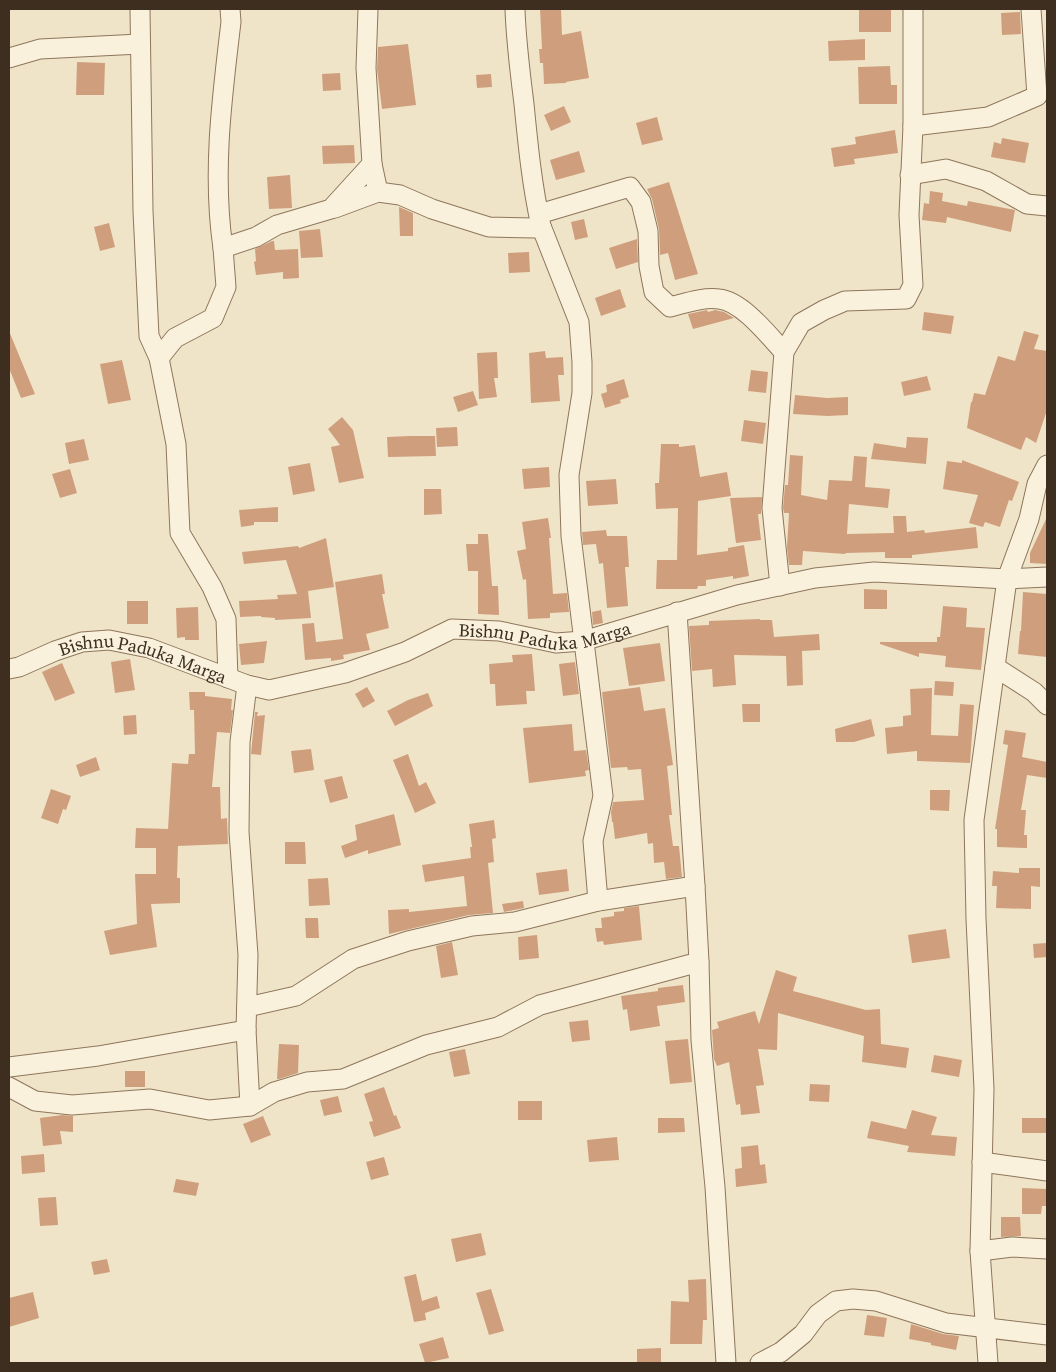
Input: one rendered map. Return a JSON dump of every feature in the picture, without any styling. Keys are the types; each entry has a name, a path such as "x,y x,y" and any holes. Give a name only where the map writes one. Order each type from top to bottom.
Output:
{"street":[{"path":"140,9 143,211 148,336 159,358 176,444 180,532 212,587 226,619 228,678"},
{"path":"159,358 175,338 213,318 226,287 218,151 221,104 231,22 230,9"},
{"path":"368,9 366,68 372,164 378,192"},
{"path":"515,9 528,151 540,220 579,322 582,393 569,475 571,536 603,796 593,841 598,901"},
{"path":"780,586 772,508 784,352 801,323 824,310 845,302 906,299 913,285 909,215 913,126 913,9"},
{"path":"913,126 988,117 1037,96 1031,9"},
{"path":"9,58 40,49 140,44"},
{"path":"332,209 372,164"},
{"path":"910,175 946,169 986,181 1027,204 1047,206"},
{"path":"223,248 256,237 277,225 332,209 378,192 400,195 432,209 489,227 536,228 540,220 630,187 641,202 648,232 649,266 654,292 670,307 708,299 722,299 739,306 784,352"},
{"path":"988,1363 980,1252 984,1089 976,919 974,820 1007,579 1029,519 1037,484 1047,465"},
{"name":"Bishnu Paduka Marga","path":"9,669 19,667 55,651 82,642 110,640 150,648 247,685 270,690 345,673 405,652 452,629 499,631 556,643 583,641 737,595 815,578 874,572 1007,579 1047,578"},
{"path":"677,612 695,886 701,1040 715,1188 726,1363"},
{"path":"995,667 1034,692 1047,706"},
{"path":"247,685 240,742 239,832 248,955 246,1030 250,1106"},
{"path":"247,1007 296,996 353,959 408,941 472,926 515,922 598,901 695,886"},
{"path":"9,1087 35,1101 72,1105 150,1099 209,1110 250,1106 274,1092 307,1082 343,1079 426,1045 498,1027 540,1005 698,962"},
{"path":"9,1067 98,1056 246,1030"},
{"path":"982,1162 1047,1171"},
{"path":"980,1252 1012,1247 1047,1249"},
{"path":"760,1363 781,1352 803,1334 818,1314 836,1301 853,1299 876,1301 946,1323 1047,1335"}],"building":[{"path":"540,9 561,9 562,35 581,31 589,78 566,83 544,84 543,63 540,63 539,49 542,49"},
{"path":"859,10 891,10 891,32 859,32"},
{"path":"1020,12 1021,34 1002,35 1001,13"},
{"path":"865,39 865,60 829,61 828,41"},
{"path":"408,44 416,105 382,109 377,69 378,47"},
{"path":"77,62 105,63 104,95 76,95"},
{"path":"890,66 891,85 897,85 897,104 859,104 858,67"},
{"path":"340,73 341,90 323,91 322,74"},
{"path":"491,74 492,87 477,88 476,75"},
{"path":"564,106 571,122 551,131 544,115"},
{"path":"657,117 663,140 642,145 636,123"},
{"path":"895,130 898,153 854,159 855,164 834,167 831,148 856,144 855,137"},
{"path":"1002,138 1029,143 1025,163 991,157 994,142 1001,144"},
{"path":"354,145 355,163 323,164 322,146"},
{"path":"579,151 585,172 556,180 550,160"},
{"path":"290,175 292,208 269,209 267,177"},
{"path":"669,182 698,274 675,280 668,253 660,255 659,229 652,199 647,189"},
{"path":"930,191 943,193 942,201 967,206 968,201 1015,210 1011,232 947,217 946,223 922,220 924,203 929,204"},
{"path":"399,207 413,213 413,236 400,236"},
{"path":"584,219 588,237 575,240 571,222"},
{"path":"109,223 115,247 100,251 94,227"},
{"path":"320,229 323,257 301,258 299,231"},
{"path":"637,239 638,262 616,269 609,248"},
{"path":"274,241 275,250 298,249 299,278 283,279 283,272 256,275 255,249"},
{"path":"529,252 530,272 509,273 508,253"},
{"path":"620,289 626,307 601,316 595,298"},
{"path":"707,310 708,312 715,310 724,312 734,318 693,329 688,314"},
{"path":"924,312 954,316 951,334 922,330"},
{"path":"9,331 35,394 21,398 9,368"},
{"path":"1024,331 1039,335 1034,349 1047,351 1047,410 1036,443 1026,437 1021,450 967,428 974,393 985,395 998,356 1015,361"},
{"path":"545,351 546,358 563,357 564,375 558,375 560,401 531,403 529,353"},
{"path":"497,352 498,378 494,378 497,397 479,399 477,353"},
{"path":"122,360 131,400 108,404 100,364"},
{"path":"751,370 768,372 766,393 748,391"},
{"path":"927,376 931,390 904,396 901,382"},
{"path":"624,379 629,397 620,400 621,403 605,408 601,394 607,392 606,385"},
{"path":"473,391 478,405 458,412 453,397"},
{"path":"795,395 827,398 848,397 848,415 793,414"},
{"path":"342,417 353,430 364,478 339,483 331,447 340,445 328,429"},
{"path":"744,420 766,423 763,444 741,441"},
{"path":"457,427 458,446 437,447 436,428"},
{"path":"435,436 436,456 388,457 387,437"},
{"path":"907,437 928,438 926,464 871,459 874,443 906,448"},
{"path":"84,439 89,460 69,464 65,443"},
{"path":"661,444 679,444 679,447 695,445 700,477 727,472 731,496 698,501 697,555 728,551 728,548 744,545 749,576 733,579 733,576 706,580 706,586 698,586 697,589 656,589 657,560 677,560 678,508 656,509 655,483 659,483"},
{"path":"790,455 803,456 801,495 827,500 829,480 852,481 854,456 867,457 865,487 890,489 888,508 849,504 847,534 894,533 893,516 906,516 907,532 924,530 925,533 976,527 978,548 912,555 912,558 885,558 885,552 845,554 803,551 802,565 789,565 787,547 789,513 784,513 783,508 785,485 788,485"},
{"path":"962,460 1019,482 1012,501 1009,500 1000,527 985,522 983,527 969,523 978,495 943,489 947,461 962,463"},
{"path":"310,463 315,491 293,495 288,467"},
{"path":"549,467 550,487 524,489 522,469"},
{"path":"70,469 77,493 60,498 52,474"},
{"path":"616,479 618,504 588,506 586,481"},
{"path":"424,489 441,489 442,514 424,515"},
{"path":"762,497 761,514 758,514 761,540 736,543 730,498"},
{"path":"278,507 278,522 254,522 254,525 241,527 239,510"},
{"path":"1047,517 1047,564 1030,563 1030,553"},
{"path":"548,518 551,538 549,538 553,594 567,593 569,612 550,613 550,618 528,619 526,579 523,580 517,551 526,549 522,522"},
{"path":"606,530 607,536 627,536 629,567 625,567 628,606 607,608 603,563 599,564 596,544 583,545 582,532"},
{"path":"478,534 488,534 492,586 498,586 499,615 478,614 478,571 468,571 466,544 478,544"},
{"path":"326,538 334,587 308,591 311,618 275,620 275,618 261,616 240,617 239,601 278,599 277,595 297,594 286,560 244,564 242,552 298,546 299,548"},
{"path":"382,574 385,594 382,594 389,628 366,634 370,650 343,655 344,659 331,661 331,658 305,660 302,624 314,623 316,642 343,639 335,582"},
{"path":"864,589 887,590 887,609 864,609"},
{"path":"1023,592 1047,594 1047,657 1018,654"},
{"path":"127,601 148,601 148,624 127,624"},
{"path":"943,606 967,608 966,627 985,628 981,670 945,667 946,656 919,653 919,657 880,644 880,642 937,642 937,637 940,637"},
{"path":"198,607 199,640 185,640 185,637 177,638 176,608"},
{"path":"601,610 603,623 593,625 592,612"},
{"path":"772,620 774,637 819,634 820,650 802,651 803,685 787,686 786,656 734,655 736,685 713,687 712,669 692,671 689,626 709,625 709,621"},
{"path":"267,641 264,663 241,665 239,644"},
{"path":"660,643 665,681 629,686 623,648"},
{"path":"532,654 535,691 526,691 527,704 496,706 495,684 490,684 489,664 513,662 512,655"},
{"path":"130,659 135,690 115,693 111,662"},
{"path":"575,662 579,694 563,696 559,664"},
{"path":"62,663 75,693 55,701 42,672"},
{"path":"935,681 954,682 953,696 934,695"},
{"path":"367,687 375,701 363,708 355,694"},
{"path":"640,687 644,711 665,708 673,765 667,766 672,815 669,815 673,846 679,846 682,877 666,879 664,862 654,863 653,843 648,844 647,833 615,839 611,812 613,802 644,800 641,769 628,770 627,767 611,768 602,692"},
{"path":"932,688 931,735 958,736 960,704 974,705 970,763 917,761 917,751 887,754 885,728 903,726 903,716 911,715 910,689"},
{"path":"189,692 205,692 205,696 232,699 231,710 233,710 230,733 217,732 212,787 220,787 221,819 227,818 228,844 178,846 177,878 180,878 180,903 151,904 157,947 110,955 104,931 137,924 135,874 156,874 156,848 135,848 136,828 168,829 172,763 188,764 189,754 195,754 194,710 190,710"},
{"path":"428,693 433,706 395,726 387,711 408,700"},
{"path":"742,704 760,704 760,722 743,722"},
{"path":"255,712 258,712 257,716 265,715 261,755 251,754"},
{"path":"136,715 137,734 124,735 123,716"},
{"path":"871,719 875,736 854,742 836,742 835,729"},
{"path":"572,724 574,751 586,750 589,770 585,771 586,776 529,783 523,728"},
{"path":"1005,730 1026,733 1022,757 1047,762 1047,778 1027,775 1021,810 1026,810 1024,835 1027,835 1027,848 997,847 997,829 995,829 1008,745 1003,744"},
{"path":"311,749 314,770 294,773 291,751"},
{"path":"408,754 419,786 426,782 436,803 415,813 393,760"},
{"path":"96,757 100,770 80,777 76,765"},
{"path":"342,776 348,798 330,803 324,780"},
{"path":"51,789 71,796 66,810 63,809 58,824 41,818"},
{"path":"930,790 950,790 949,811 930,810"},
{"path":"394,814 401,845 368,854 368,850 345,858 341,846 357,840 355,825"},
{"path":"494,820 496,838 492,839 494,862 488,863 493,913 469,915 389,934 388,910 409,909 409,912 467,906 464,876 425,882 422,865 471,858 470,847 472,847 469,824"},
{"path":"285,842 305,842 306,864 285,864"},
{"path":"1019,868 1040,868 1040,887 1031,886 1031,909 996,908 997,886 992,886 993,871 1019,873"},
{"path":"567,869 569,891 539,895 536,873"},
{"path":"328,878 330,905 309,906 308,879"},
{"path":"523,901 524,908 504,912 502,904"},
{"path":"639,906 642,940 604,945 603,941 597,942 595,928 602,928 601,918 614,916 614,912 624,911 624,908"},
{"path":"305,918 318,918 319,938 306,938"},
{"path":"946,929 950,958 912,963 908,935"},
{"path":"537,935 539,958 519,960 518,937"},
{"path":"452,942 458,975 441,978 436,946"},
{"path":"1047,943 1047,957 1034,958 1033,944"},
{"path":"776,970 797,977 793,991 866,1010 880,1009 881,1044 909,1048 906,1068 862,1062 864,1036 778,1013 777,1050 758,1049 764,1085 756,1086 760,1113 741,1115 740,1104 736,1105 729,1062 717,1066 714,1059 712,1030 719,1028 717,1022 755,1011 759,1024"},
{"path":"683,985 685,1002 657,1006 660,1026 630,1031 627,1009 623,1010 621,996 658,991 658,988"},
{"path":"588,1020 590,1040 572,1042 569,1022"},
{"path":"688,1039 692,1082 670,1084 665,1041"},
{"path":"279,1044 299,1045 298,1073 277,1079"},
{"path":"465,1049 470,1074 454,1077 449,1052"},
{"path":"934,1055 962,1060 959,1077 931,1072"},
{"path":"125,1071 145,1071 145,1087 125,1087"},
{"path":"810,1084 830,1085 829,1102 809,1101"},
{"path":"384,1087 394,1116 396,1115 401,1128 374,1137 369,1122 373,1121 364,1094"},
{"path":"338,1096 342,1112 324,1116 320,1100"},
{"path":"518,1101 542,1101 542,1120 518,1120"},
{"path":"912,1110 937,1117 931,1135 957,1137 955,1156 907,1152 909,1146 867,1138 871,1121 906,1129"},
{"path":"62,1115 73,1116 73,1132 60,1131 62,1144 43,1146 40,1118"},
{"path":"263,1116 271,1135 251,1143 243,1124"},
{"path":"658,1118 684,1118 685,1132 658,1133"},
{"path":"1022,1118 1047,1118 1047,1133 1022,1133"},
{"path":"617,1137 619,1160 589,1162 587,1140"},
{"path":"758,1145 760,1165 765,1164 767,1183 736,1187 735,1169 742,1168 741,1147"},
{"path":"44,1154 45,1172 22,1174 21,1156"},
{"path":"384,1157 389,1175 371,1180 366,1162"},
{"path":"176,1179 199,1183 196,1196 173,1192"},
{"path":"1022,1188 1047,1189 1047,1206 1042,1206 1041,1214 1022,1214"},
{"path":"56,1197 58,1225 40,1226 38,1198"},
{"path":"1001,1217 1020,1217 1021,1236 1001,1237"},
{"path":"481,1233 486,1255 456,1262 451,1239"},
{"path":"107,1259 110,1272 94,1275 91,1262"},
{"path":"416,1274 422,1301 437,1296 440,1308 425,1313 426,1320 414,1322 404,1277"},
{"path":"706,1279 707,1320 703,1320 702,1344 670,1344 671,1301 689,1302 688,1280"},
{"path":"491,1289 504,1331 489,1335 476,1293"},
{"path":"33,1292 39,1318 9,1327 9,1298"},
{"path":"867,1315 887,1318 884,1337 864,1335"},
{"path":"911,1324 943,1334 959,1336 956,1350 909,1339"},
{"path":"443,1337 449,1358 425,1363 419,1344"},
{"path":"661,1348 661,1363 637,1363 637,1349"}]}
